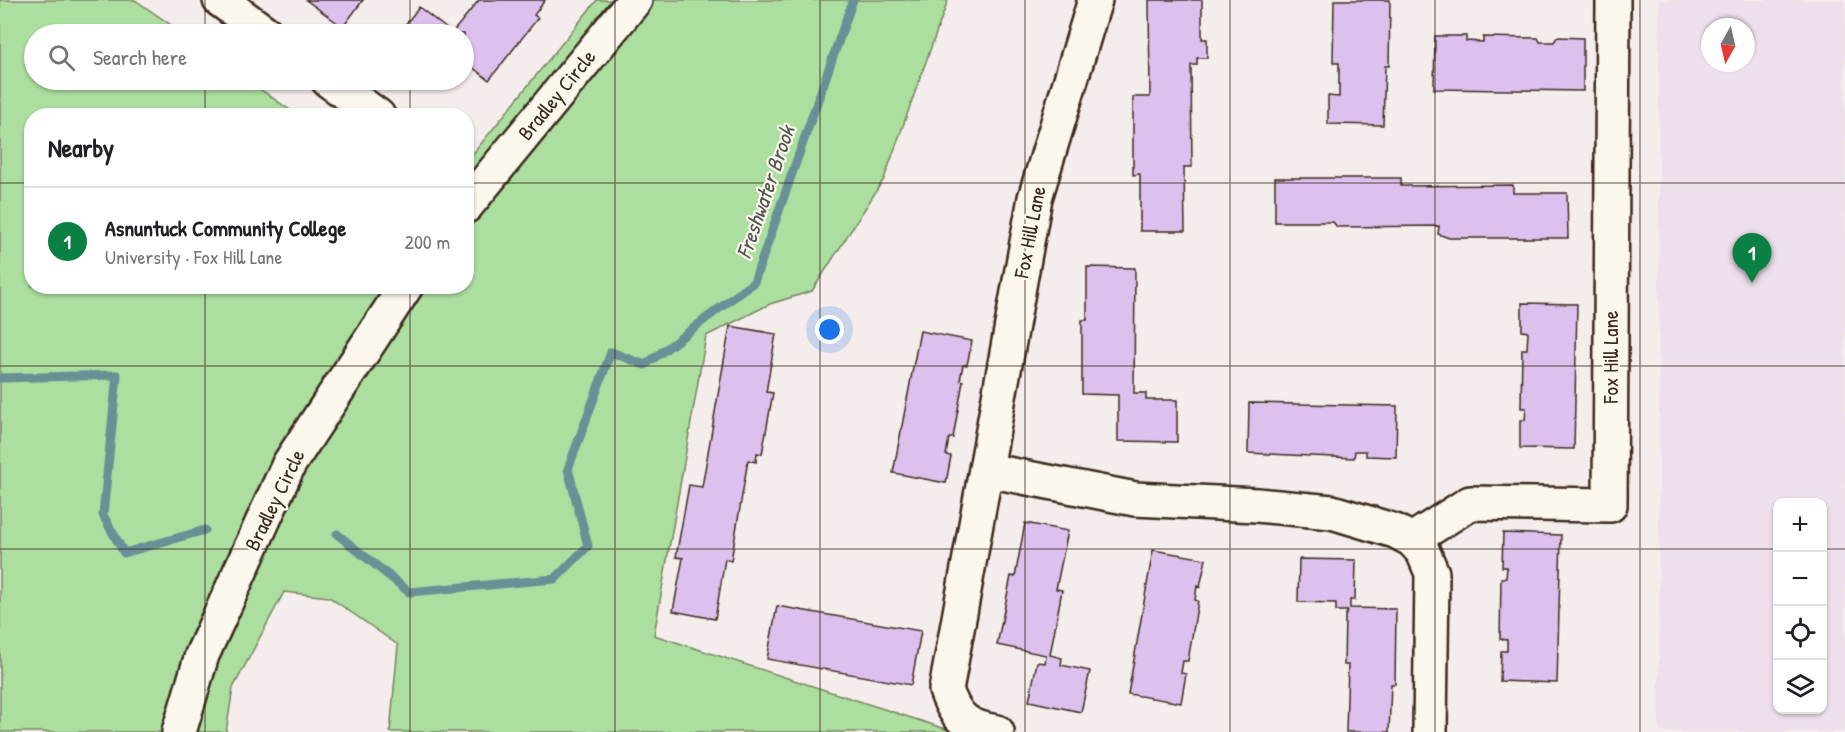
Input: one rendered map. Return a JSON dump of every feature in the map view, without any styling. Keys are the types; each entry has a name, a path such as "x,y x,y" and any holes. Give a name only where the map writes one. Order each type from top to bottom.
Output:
{"street":[{"path":"220,0 253,24"},
{"name":"Bradley Circle","path":"474,188 635,0"},
{"name":"Fox Hill Lane","path":"998,732 964,722 952,708 946,690 1035,198 1095,0"},
{"name":"Fox Hill Lane","path":"1412,540 1470,503 1610,505 1613,0"},
{"path":"342,90 367,108"},
{"name":"Bradley Circle","path":"179,732 202,655 288,464 401,294"},
{"path":"987,470 1135,499 1257,505 1332,512 1395,531 1412,540 1423,552 1432,573 1430,732"}],"shaded area":[{"path":"1659,0 1845,0 1845,732 1659,732"}],"green space":[{"path":"0,0 135,0 170,24 24,24 24,90 261,90 287,108 24,108 24,294 474,294 474,152 597,0 948,0 884,179 812,291 770,304 706,336 654,635 955,732 390,732 398,645 329,597 284,592 233,688 226,732 0,732"}],"building":[{"path":"306,0 363,0 345,24 339,24"},
{"path":"479,0 545,0 534,15 538,18 489,80 474,69 474,24 459,24"},
{"path":"1149,0 1202,0 1202,39 1207,39 1207,58 1197,58 1197,65 1191,65 1192,167 1184,167 1185,231 1140,231 1140,174 1133,175 1133,97 1150,97"},
{"path":"1334,0 1390,0 1389,66 1385,66 1383,125 1328,124 1328,96 1339,97 1339,63 1333,63"},
{"path":"419,7 441,24 406,24"},
{"path":"1435,36 1466,36 1466,41 1483,42 1483,37 1538,38 1540,42 1554,42 1557,37 1583,38 1583,91 1434,89"},
{"path":"1275,178 1401,178 1401,186 1513,185 1513,193 1567,193 1568,238 1449,238 1438,234 1439,226 1337,227 1333,222 1275,222"},
{"path":"1087,267 1135,268 1134,393 1146,393 1146,400 1177,400 1177,442 1118,441 1118,395 1082,394 1082,320 1087,320"},
{"path":"1522,303 1577,304 1574,449 1520,448 1520,420 1525,420 1526,408 1521,408 1522,349 1527,349 1528,332 1522,331"},
{"path":"730,326 776,334 766,392 773,393 762,454 757,453 756,462 748,460 731,561 725,559 715,619 673,611 683,558 676,557 689,485 702,487"},
{"path":"920,331 972,341 967,365 963,365 960,380 963,381 953,438 949,438 946,455 951,456 946,483 893,473"},
{"path":"1249,403 1397,406 1396,457 1366,456 1366,451 1355,451 1354,458 1248,453"},
{"path":"1025,523 1068,531 1056,589 1062,590 1050,655 1062,658 1061,665 1090,671 1081,712 1029,701 1037,662 1045,663 1046,655 997,645 1011,576 1015,577"},
{"path":"1503,533 1561,535 1557,683 1500,681 1501,651 1507,651 1507,640 1500,639 1501,578 1506,578 1507,567 1502,567"},
{"path":"1153,550 1206,559 1200,587 1197,586 1195,600 1198,601 1188,661 1183,661 1181,673 1186,674 1181,703 1128,694"},
{"path":"1299,559 1356,560 1355,600 1350,600 1350,608 1396,609 1395,684 1391,684 1389,732 1346,732 1348,665 1344,665 1345,616 1348,611 1336,611 1336,603 1298,602"},
{"path":"777,606 921,631 911,685 767,659"}],"waterway":[{"name":"Freshwater Brook","path":"337,534 409,592 555,579 588,546 568,469 611,352 645,365 754,282 853,0"},
{"name":"Freshwater Brook","path":"0,378 117,375 103,515 124,553 205,530"}],"place":[{"name":"Asnuntuck Community College","path":"1752,283"}]}
